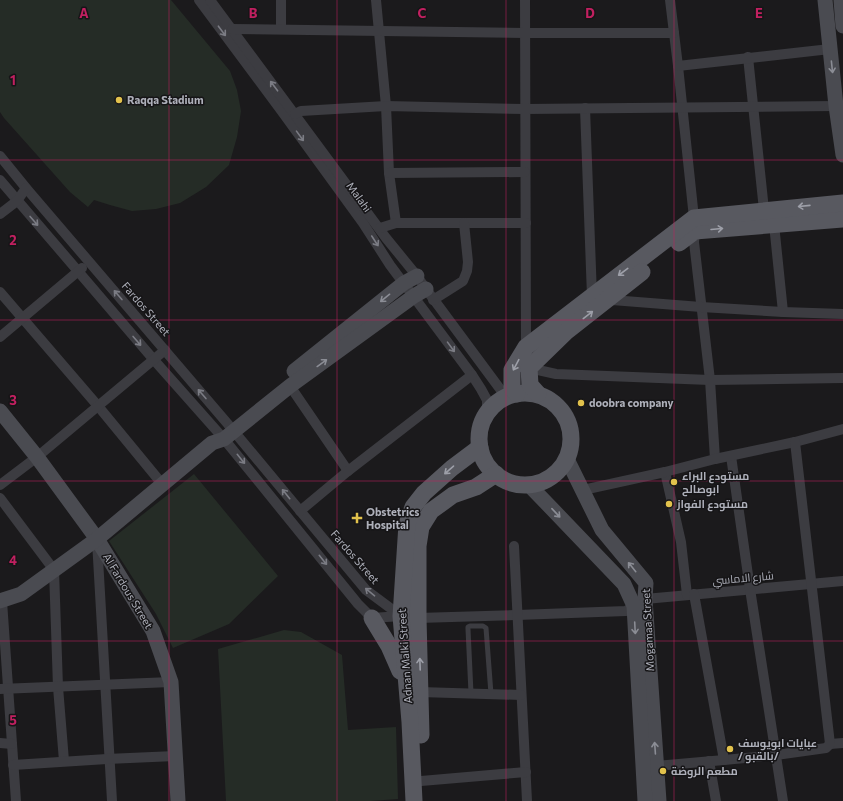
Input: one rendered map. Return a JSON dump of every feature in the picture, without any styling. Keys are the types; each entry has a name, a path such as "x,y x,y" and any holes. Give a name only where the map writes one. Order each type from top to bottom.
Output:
{"main road":[{"path":"825,0 836,106 843,155"},
{"path":"842,2 843,26"},
{"path":"511,396 512,370 526,347 563,326 694,224 769,217 843,203"},
{"path":"769,217 843,219"},
{"path":"1,600 20,594 97,539 223,433 247,409 411,279"},
{"path":"223,433 244,423 290,386 424,295"},
{"path":"538,394 530,385 529,368 563,326"},
{"path":"528,393 538,394 552,401 561,410 568,421 571,434 571,446 567,459 552,477 541,482 518,484 506,480 496,474 489,467 480,447 482,424 487,414 496,404 511,396 528,393"},
{"name":"Al Fardous Street","path":"0,412 37,457 97,539 153,631 171,682 178,801"},
{"name":"Adnan Malki Street","path":"413,688 401,616 407,524 413,507 424,493 452,468 480,447"},
{"name":"Mogamaa Street","path":"567,459 602,530 646,583 639,603 645,801"},
{"name":"Adnan Malki Street","path":"422,801 417,781 410,722 418,618 418,546 421,527 431,511 436,507 453,495 476,487 496,474"},
{"name":"Mogamaa Street","path":"530,484 624,584 639,603 659,801"},
{"path":"372,618 413,688"},
{"name":"Adnan Malki Street","path":"414,801 417,781"}],"street":[{"name":"Malahi","path":"199,0 363,223 390,265 411,279 424,295 482,389 487,400 487,414"},
{"name":"Malahi","path":"210,0 380,228 411,279 511,396"},
{"path":"281,0 281,29"},
{"path":"376,0 386,106 389,173 396,223"},
{"path":"524,0 526,347"},
{"path":"670,0 694,224 694,242 710,380 715,459"},
{"path":"232,29 524,33 674,33"},
{"path":"678,66 830,49"},
{"path":"748,57 783,312"},
{"path":"295,114 301,112 386,106 525,109 836,106"},
{"path":"585,108 598,299 701,307 843,314"},
{"name":"Fardos Street","path":"0,156 165,350 223,433 358,604 372,618"},
{"path":"389,173 526,172"},
{"name":"Fardos Street","path":"0,180 154,360 300,511 366,590 401,616"},
{"path":"0,214 17,201 26,188"},
{"path":"380,228 396,223 526,223"},
{"path":"424,295 463,280 467,271 468,262 464,223"},
{"path":"0,337 78,272 89,261"},
{"path":"0,292 98,406 163,485"},
{"path":"0,485 37,457 165,350"},
{"path":"529,368 556,374 710,380 843,378"},
{"path":"300,511 348,471 472,374"},
{"path":"290,386 348,471"},
{"path":"583,490 665,472 715,459 796,442 843,429"},
{"path":"796,442 830,744"},
{"path":"730,456 783,801"},
{"path":"665,472 681,542 690,595 724,760"},
{"path":"0,498 54,570 58,687 64,761"},
{"path":"97,539 112,801"},
{"path":"514,546 527,801"},
{"name":"شارع الاماسي","path":"401,616 418,618 626,611 639,603 690,595 843,580"},
{"path":"1,600 4,688 12,744 16,801"},
{"path":"372,618 401,616"},
{"path":"4,688 171,682"},
{"path":"413,688 471,694 521,695"},
{"path":"0,743 12,744"},
{"path":"656,766 776,755 826,748 830,744 843,743"},
{"path":"13,765 110,758 175,756"},
{"path":"708,761 716,801"},
{"path":"417,781 526,772"}],"lane":[{"path":"471,694 468,629 470,626 483,626 486,628 491,694"}],"shaded area":[{"name":"Raqqa Stadium","path":"0,0 171,0 230,71 237,90 241,111 237,137 229,165 206,187 180,203 156,209 132,211 94,200 88,207 70,192 0,112"},
{"path":"194,474 278,576 229,624 173,648 156,614 109,541"},
{"path":"284,630 301,632 342,655 348,730 396,727 398,799 371,801 226,801 218,649"}],"place":[{"name":"Raqqa Stadium","path":"119,100"},
{"name":"doobra company","path":"581,403"},
{"name":"مستودع البراء ابوصالح","path":"674,482"},
{"name":"مستودع الفواز","path":"669,504"},
{"name":"Obstetrics Hospital","path":"357,518"},
{"name":"عبايات ابويوسف / بالقبو/","path":"730,749"},
{"name":"مطعم الروضة","path":"663,771"}]}
